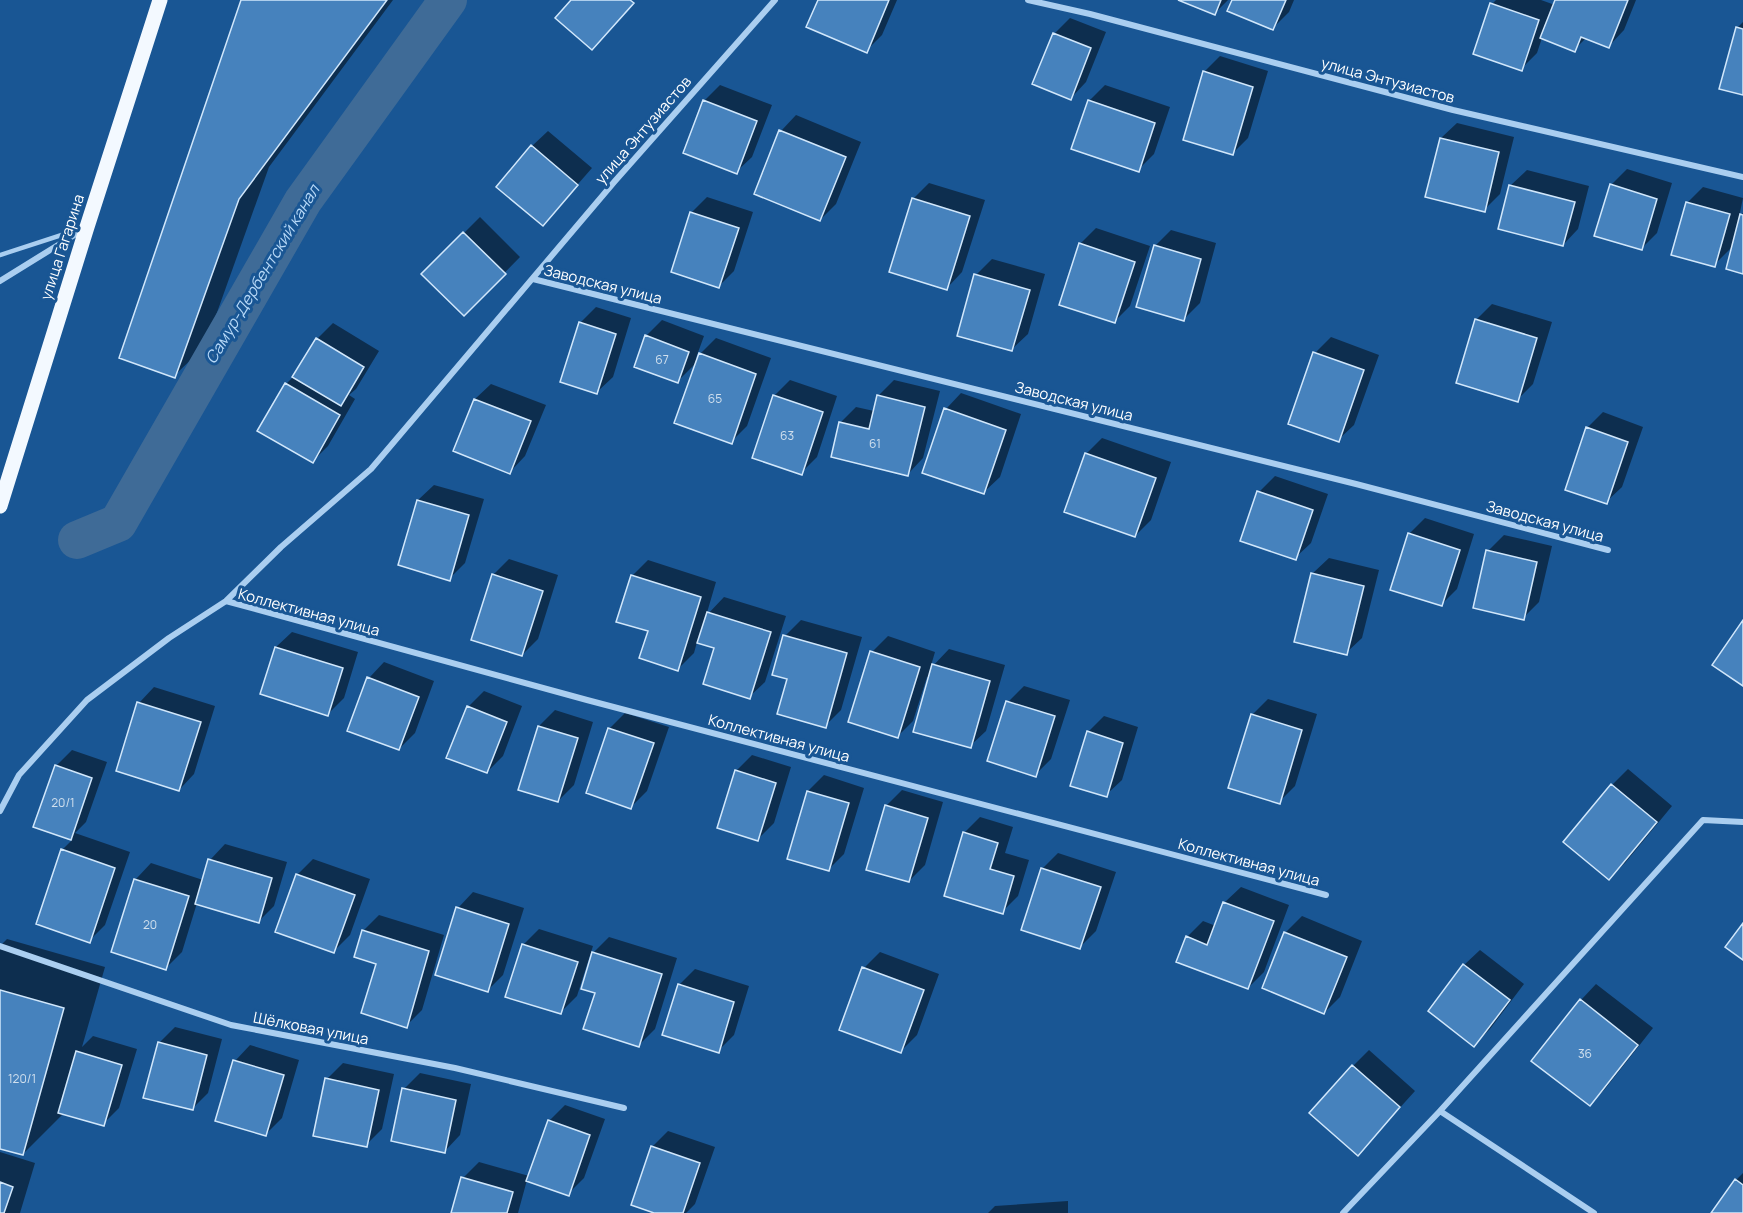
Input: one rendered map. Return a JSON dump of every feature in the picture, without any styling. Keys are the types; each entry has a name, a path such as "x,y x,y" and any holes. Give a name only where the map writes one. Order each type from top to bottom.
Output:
{"main road":[{"name":"улица Гагарина","path":"0,506 160,0"}],"street":[{"name":"улица Энтузиастов","path":"0,811 19,775 87,700 169,638 226,602 281,547 371,469 644,147 776,0"},
{"name":"улица Энтузиастов","path":"1028,0 1090,14 1453,110 1743,177"},
{"path":"0,281 87,227"},
{"name":"Заводская улица","path":"533,279 1356,484 1608,550"},
{"name":"Коллективная улица","path":"226,602 1326,895"},
{"path":"1343,1213 1440,1111 1703,820 1743,822"},
{"name":"Шёлковая улица","path":"0,946 231,1025 455,1068 624,1108"},
{"path":"1440,1111 1594,1213"}],"lane":[{"path":"0,255 87,227"}],"building":[{"path":"241,0 387,0 239,199 175,378 119,358"},
{"path":"571,0 630,0 634,3 592,50 555,18"},
{"path":"818,0 889,0 867,53 806,27"},
{"path":"1178,0 1221,0 1215,15"},
{"path":"1232,0 1286,0 1273,30 1227,11"},
{"path":"1555,0 1628,0 1609,48 1581,37 1575,52 1540,38"},
{"path":"1490,3 1539,20 1522,71 1473,54"},
{"path":"1736,27 1743,29 1743,95 1719,89"},
{"path":"1053,33 1091,48 1071,100 1032,84"},
{"path":"1203,71 1253,87 1233,155 1183,140"},
{"path":"703,100 757,121 737,174 683,153"},
{"path":"1088,100 1155,123 1139,172 1071,149"},
{"path":"779,130 846,157 820,221 754,194"},
{"path":"1440,138 1499,152 1485,212 1425,197"},
{"path":"531,145 578,185 543,226 496,187"},
{"path":"1610,184 1657,199 1642,250 1594,236"},
{"path":"1509,185 1575,202 1563,246 1498,229"},
{"path":"912,198 970,216 947,290 889,272"},
{"path":"1686,202 1730,214 1715,267 1671,255"},
{"path":"690,212 739,228 719,288 671,272"},
{"path":"1740,214 1743,215 1743,274 1726,269"},
{"path":"463,232 506,274 464,316 421,274"},
{"path":"1079,243 1135,262 1115,323 1059,305"},
{"path":"1154,245 1201,259 1184,321 1136,307"},
{"path":"974,274 1030,290 1012,351 957,336"},
{"path":"1475,319 1537,338 1518,402 1456,383"},
{"path":"579,322 616,334 597,394 560,382"},
{"path":"645,335 689,352 678,383 634,367"},
{"path":"316,338 364,367 341,406 292,377"},
{"path":"1313,352 1364,370 1339,442 1288,424"},
{"path":"699,353 756,374 732,444 674,423"},
{"path":"285,383 340,415 313,463 257,431"},
{"path":"773,395 823,412 802,475 752,458"},
{"path":"877,395 925,407 908,476 831,457 839,422 869,429"},
{"path":"474,399 531,421 510,474 453,451"},
{"path":"944,408 1006,430 984,494 922,473"},
{"path":"1586,427 1628,442 1607,504 1565,490"},
{"path":"1085,453 1156,478 1135,537 1064,512"},
{"path":"1257,491 1313,510 1296,560 1240,541"},
{"path":"417,500 469,515 450,581 398,565"},
{"path":"1408,533 1460,550 1442,606 1390,590"},
{"path":"1486,550 1537,562 1524,620 1473,608"},
{"path":"1311,573 1364,586 1347,655 1294,642"},
{"path":"492,574 543,591 522,656 471,640"},
{"path":"631,575 701,597 678,671 639,658 648,631 616,622"},
{"path":"707,612 771,632 750,699 703,684 714,648 697,643"},
{"path":"1743,620 1743,686 1712,665"},
{"path":"783,635 847,653 826,728 777,714 787,679 772,675"},
{"path":"275,647 343,668 328,716 260,694"},
{"path":"870,651 920,667 898,738 848,722"},
{"path":"932,664 990,681 971,748 913,732"},
{"path":"367,677 419,697 399,750 347,731"},
{"path":"1006,701 1055,716 1036,777 987,761"},
{"path":"137,702 201,722 179,791 116,771"},
{"path":"467,706 507,722 487,773 446,758"},
{"path":"1251,714 1302,730 1280,804 1228,788"},
{"path":"538,726 578,738 558,802 518,790"},
{"path":"608,728 654,743 631,809 586,793"},
{"path":"1087,731 1123,743 1107,797 1070,786"},
{"path":"55,765 92,778 71,840 33,827"},
{"path":"735,770 776,783 758,841 717,828"},
{"path":"1611,784 1657,822 1609,880 1563,842"},
{"path":"807,791 849,803 829,871 787,859"},
{"path":"885,805 928,818 909,882 866,870"},
{"path":"963,832 998,843 990,869 1014,876 1003,914 944,896"},
{"path":"61,849 115,868 90,943 36,924"},
{"path":"208,859 272,878 259,923 195,904"},
{"path":"1041,868 1101,887 1080,949 1021,930"},
{"path":"296,874 355,895 334,953 275,932"},
{"path":"134,879 189,896 166,970 111,952"},
{"path":"1223,902 1274,921 1248,989 1176,962 1186,936 1207,945"},
{"path":"456,907 509,924 488,992 435,975"},
{"path":"1743,923 1743,960 1725,947"},
{"path":"362,930 429,951 407,1028 361,1013 376,964 354,957"},
{"path":"1284,932 1347,957 1324,1014 1262,988"},
{"path":"522,944 578,962 561,1014 505,997"},
{"path":"592,952 662,974 639,1047 583,1029 595,993 581,989"},
{"path":"1463,964 1510,1000 1474,1047 1428,1011"},
{"path":"862,967 924,990 901,1053 839,1030"},
{"path":"678,984 734,1002 719,1053 662,1035"},
{"path":"0,990 64,1008 23,1155 0,1149"},
{"path":"1580,999 1638,1045 1590,1106 1531,1061"},
{"path":"158,1042 207,1055 193,1110 143,1098"},
{"path":"76,1051 122,1065 104,1126 58,1113"},
{"path":"233,1060 284,1075 266,1136 215,1121"},
{"path":"1352,1065 1400,1107 1358,1156 1309,1113"},
{"path":"325,1078 379,1090 367,1147 313,1136"},
{"path":"402,1088 456,1100 445,1153 391,1141"},
{"path":"548,1120 590,1135 569,1196 526,1181"},
{"path":"651,1146 700,1163 683,1213 654,1213 631,1205"},
{"path":"461,1177 513,1192 507,1213 451,1213"},
{"path":"1735,1179 1743,1185 1743,1213 1711,1213"},
{"path":"0,1182 13,1187 4,1213 0,1213"}],"waterway":[{"name":"Самур-Дербентский канал","path":"77,540 118,523 303,201 448,0"}]}
